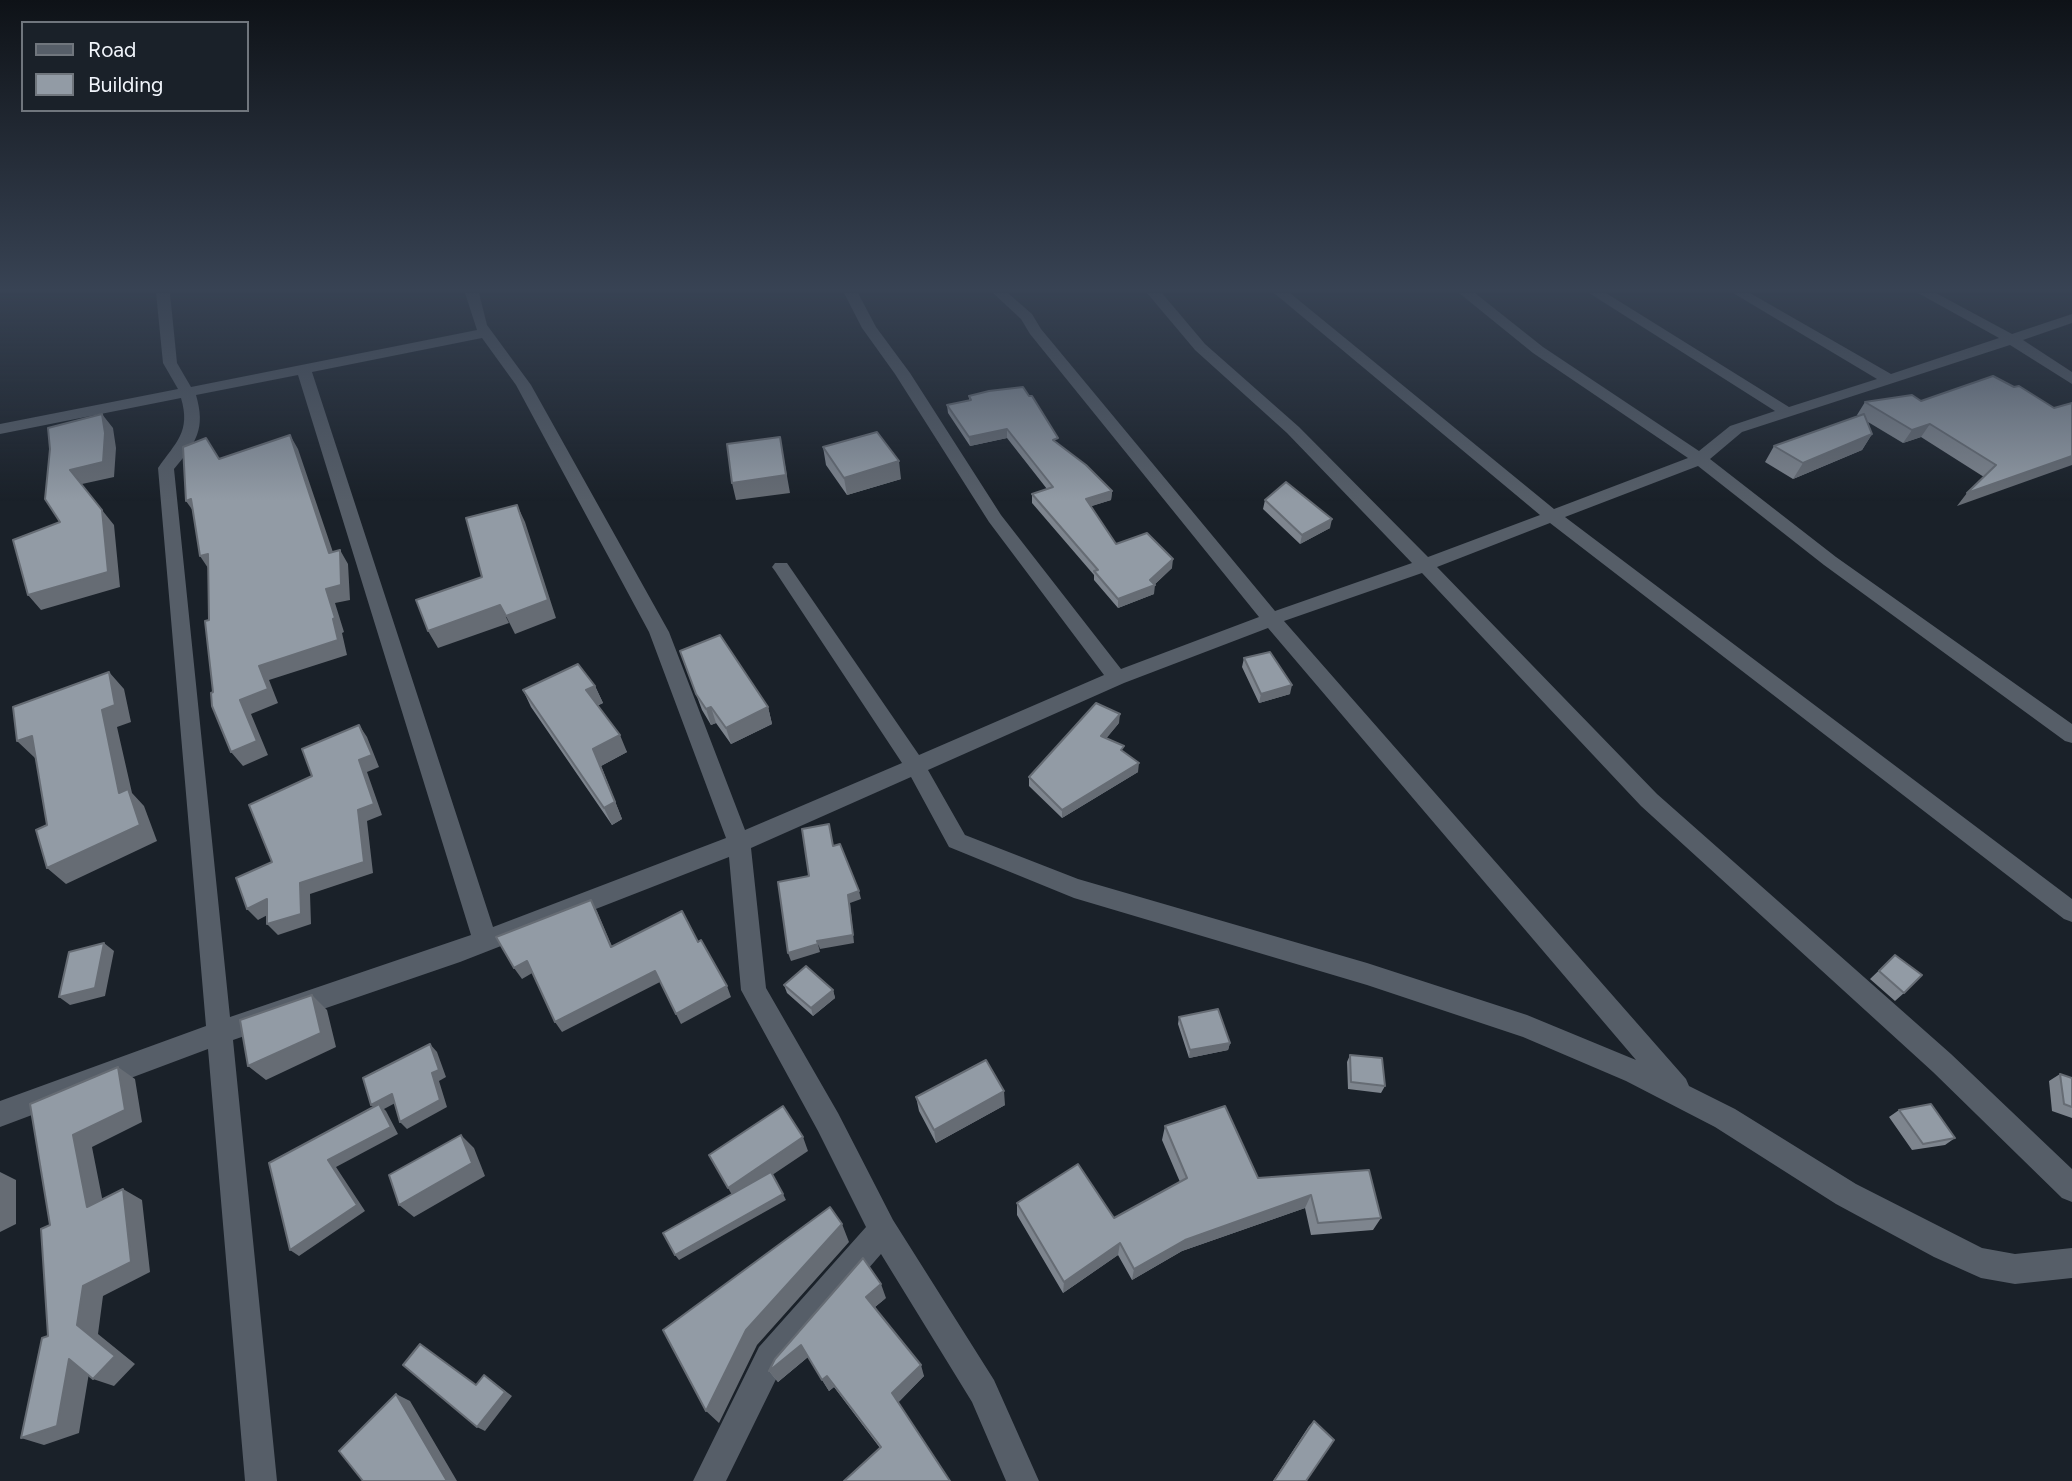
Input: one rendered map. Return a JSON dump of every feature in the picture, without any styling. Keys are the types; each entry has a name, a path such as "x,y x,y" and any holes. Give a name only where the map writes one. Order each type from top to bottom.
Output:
{"street":[{"path":"170,362 187,392 194,415 187,443 166,468 261,1481"},
{"path":"0,429 339,362"},
{"path":"507,362 523,385 659,632 739,844 754,990 828,1122 883,1230 983,1391 1023,1481"},
{"path":"894,362 995,518 1116,678"},
{"path":"1060,362 1271,619 1685,1097"},
{"path":"1217,362 1293,430 1649,800 1942,1063 2072,1188"},
{"path":"1365,362 1552,516 2072,912"},
{"path":"1556,362 1700,459 1830,561 2072,735"},
{"path":"1707,362 1788,413"},
{"path":"1860,362 1891,380"},
{"path":"0,1114 221,1032 485,941 739,844 1116,678 1271,619 1425,565 1700,459 1736,429 1946,362"},
{"path":"2046,362 2072,379"},
{"path":"304,369 485,941"},
{"path":"781,567 916,767 957,841 1074,888 1367,974 1527,1027 1635,1072 1685,1097 1725,1118 1846,1194 1944,1247 1981,1263 2015,1269 2072,1263"},
{"path":"709,1481 770,1358 883,1230"}],"building":[{"path":"1993,376 2014,387 2019,386 2054,408 2072,403 2072,456 1967,493 1996,465 1930,424 1912,430 1865,402 1912,395 1921,401"},
{"path":"1023,387 1029,396 1032,396 1058,438 1053,440 1086,465 1112,491 1086,499 1116,544 1147,533 1173,559 1150,580 1155,585 1118,599 1094,571 1098,570 1032,494 1053,487 1007,429 969,437 947,405 971,400 969,396 989,391"},
{"path":"102,414 105,433 103,462 70,470 102,510 108,572 28,595 13,540 60,522 45,499 50,449 48,428"},
{"path":"1864,414 1872,434 1803,463 1774,446"},
{"path":"877,432 899,461 844,478 823,447"},
{"path":"290,435 329,553 340,550 341,585 326,589 335,618 333,619 338,640 259,666 268,689 240,700 257,741 231,752 212,706 213,692 205,621 209,620 208,554 200,556 191,499 186,501 183,447 206,438 219,459"},
{"path":"780,437 786,475 732,483 727,444"},
{"path":"1286,482 1332,519 1302,535 1265,500"},
{"path":"517,505 548,600 506,616 500,605 428,631 416,600 482,577 466,518"},
{"path":"720,635 768,707 726,728 711,707 706,709 696,694 680,651"},
{"path":"1270,652 1292,685 1261,694 1244,658"},
{"path":"578,664 595,686 586,690 620,735 593,749 615,802 604,808 523,690"},
{"path":"109,672 115,705 102,710 119,793 128,789 140,825 47,868 36,830 47,825 32,736 17,741 13,707"},
{"path":"1096,703 1120,714 1101,736 1124,746 1121,750 1139,763 1062,810 1029,777"},
{"path":"359,725 372,755 359,760 374,804 358,810 364,862 300,883 301,914 267,924 267,899 247,909 236,878 272,862 249,805 312,776 302,749"},
{"path":"829,824 833,846 840,844 859,891 848,895 853,935 817,941 818,944 788,953 778,882 809,876 802,829"},
{"path":"591,900 611,947 682,911 698,942 701,940 727,986 676,1014 655,971 555,1022 527,961 514,968 496,937"},
{"path":"104,943 95,988 59,997 69,952"},
{"path":"1895,955 1922,975 1904,993 1879,971"},
{"path":"806,966 833,990 811,1008 784,985"},
{"path":"312,995 321,1033 248,1066 240,1020"},
{"path":"1218,1009 1230,1043 1190,1050 1179,1017"},
{"path":"430,1044 439,1070 432,1073 440,1100 400,1122 392,1094 371,1105 363,1078"},
{"path":"1350,1055 1382,1058 1385,1086 1351,1082"},
{"path":"986,1060 1004,1091 934,1130 916,1097"},
{"path":"118,1067 125,1110 73,1135 87,1207 123,1189 131,1262 83,1286 77,1325 115,1356 93,1379 69,1359 57,1426 21,1438 42,1338 48,1336 41,1229 50,1225 30,1104"},
{"path":"2060,1074 2072,1078 2072,1107 2064,1104"},
{"path":"379,1104 391,1127 328,1160 357,1205 290,1250 269,1163"},
{"path":"1931,1104 1955,1138 1923,1144 1899,1110"},
{"path":"783,1106 803,1137 728,1188 709,1155"},
{"path":"1225,1106 1258,1178 1369,1170 1381,1218 1318,1223 1311,1195 1185,1240 1134,1269 1120,1243 1064,1282 1017,1203 1078,1164 1114,1218 1187,1178 1165,1126"},
{"path":"461,1135 472,1163 399,1205 389,1175"},
{"path":"771,1172 783,1194 675,1255 663,1233"},
{"path":"830,1207 842,1224 746,1330 706,1411 663,1330"},
{"path":"863,1258 881,1284 866,1297 921,1365 892,1393 950,1481 844,1481 881,1447 827,1376 822,1380 801,1345 769,1371 775,1359"},
{"path":"420,1344 476,1385 484,1375 505,1392 477,1427 403,1365"},
{"path":"396,1394 447,1481 363,1481 339,1451"},
{"path":"1314,1421 1334,1440 1306,1481 1274,1481"}]}
